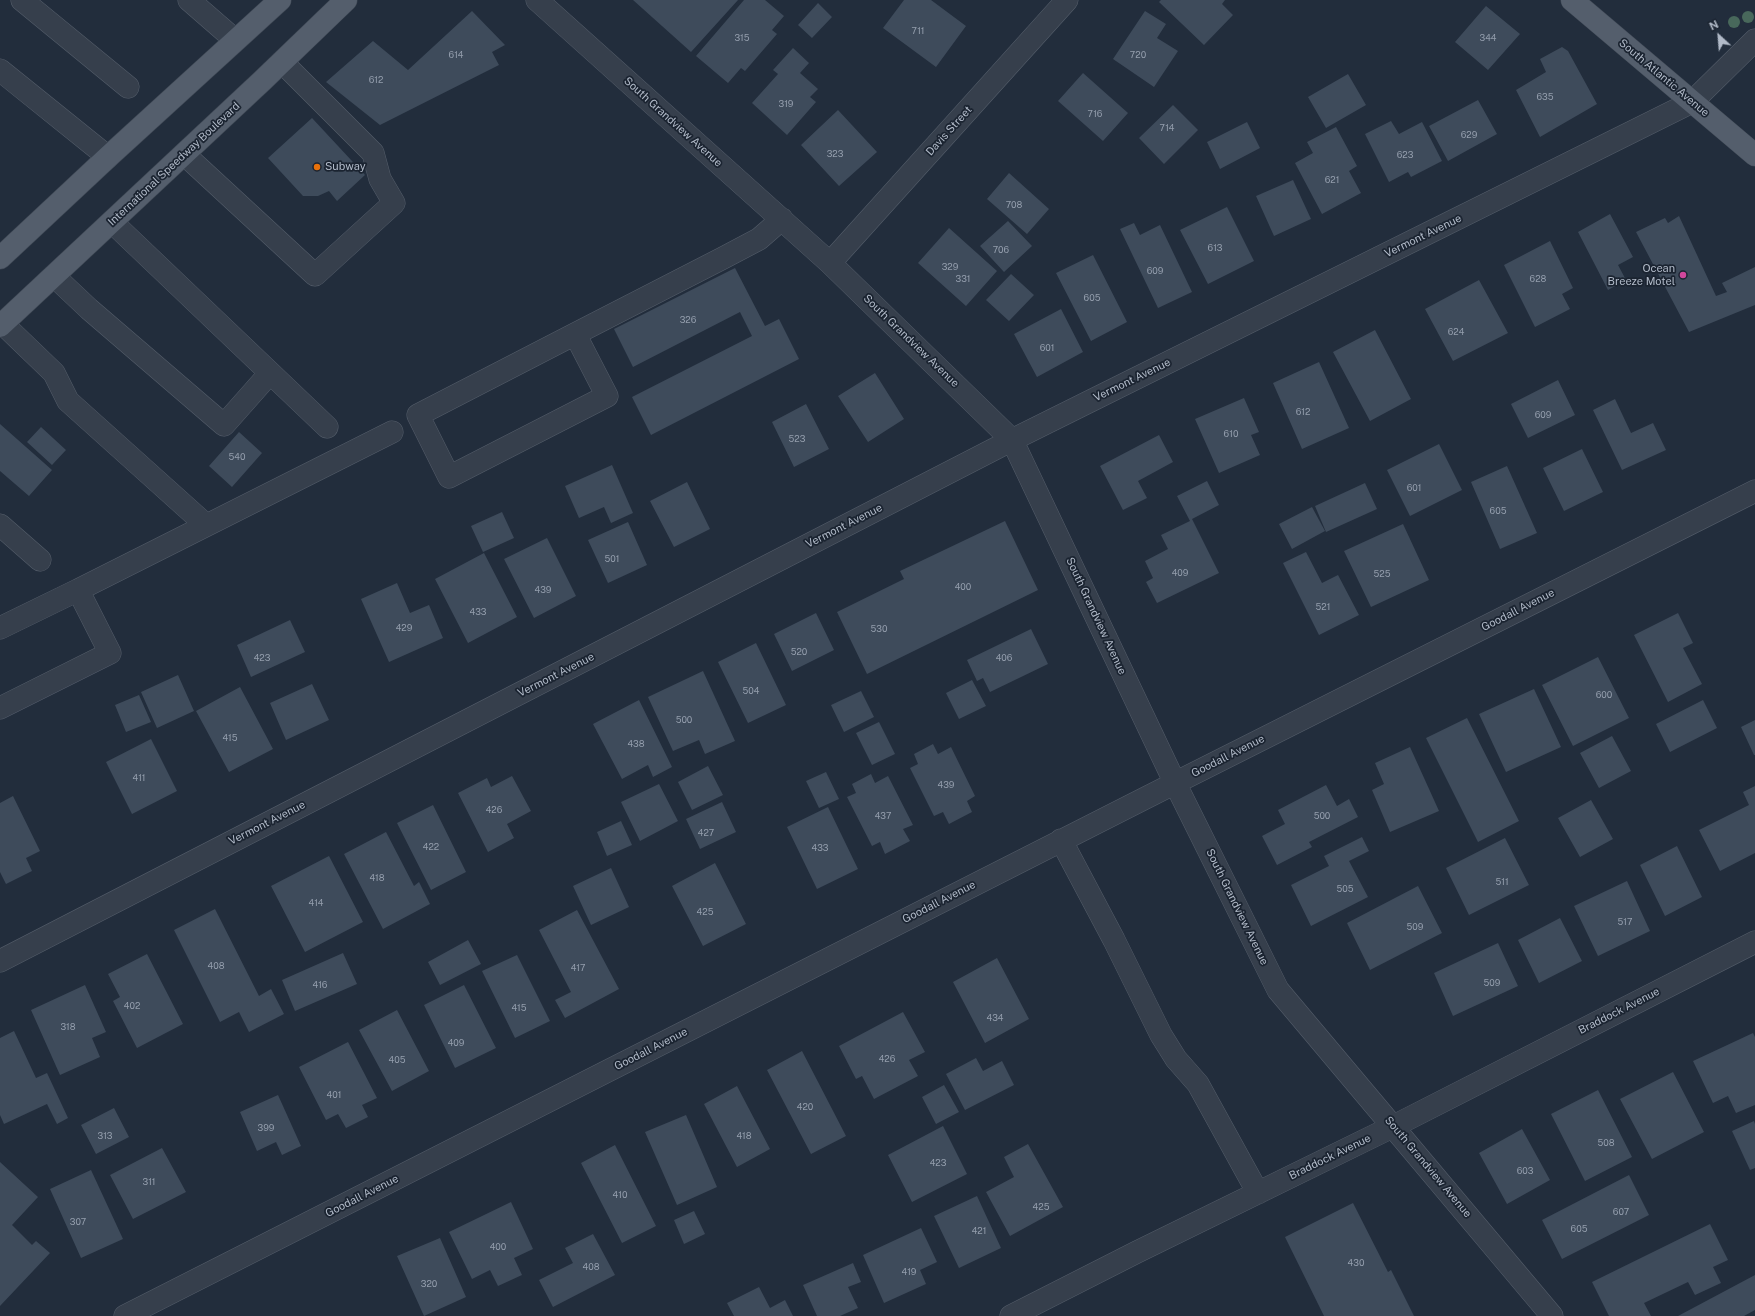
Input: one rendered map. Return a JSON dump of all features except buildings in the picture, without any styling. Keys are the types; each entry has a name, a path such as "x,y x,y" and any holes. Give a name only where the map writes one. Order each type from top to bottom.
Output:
{"main road":[{"path":"0,258 280,0"},
{"name":"International Speedway Boulevard","path":"1,325 282,62 346,0"},
{"name":"South Atlantic Avenue","path":"1572,0 1755,155"}],"street":[{"path":"22,0 128,87"},
{"path":"189,0 235,40"},
{"name":"South Grandview Avenue","path":"537,0 830,263 1012,440 1175,782 1278,990 1394,1126 1552,1316"},
{"name":"Davis Street","path":"830,263 1067,0"},
{"name":"Vermont Avenue","path":"0,961 1012,440 1692,102 1755,40"},
{"path":"184,154 316,275 394,203 380,179 373,153 282,62"},
{"path":"0,70 108,157"},
{"path":"575,334 607,396 450,477 418,415 759,239 782,219"},
{"path":"112,222 327,427"},
{"path":"54,276 89,309 224,425 270,373"},
{"path":"1,325 54,374 68,401 206,526"},
{"path":"0,628 392,432"},
{"name":"Goodall Avenue","path":"125,1316 1175,782 1755,491"},
{"path":"0,525 40,560"},
{"path":"0,708 110,653 78,590"},
{"path":"1061,840 1114,940 1161,1035 1176,1059 1198,1084 1258,1192"},
{"name":"Braddock Avenue","path":"1011,1316 1258,1192 1394,1126 1755,942"}],"place":[{"name":"Subway","path":"317,167"},
{"name":"Ocean Breeze Motel","path":"1683,275"}]}
